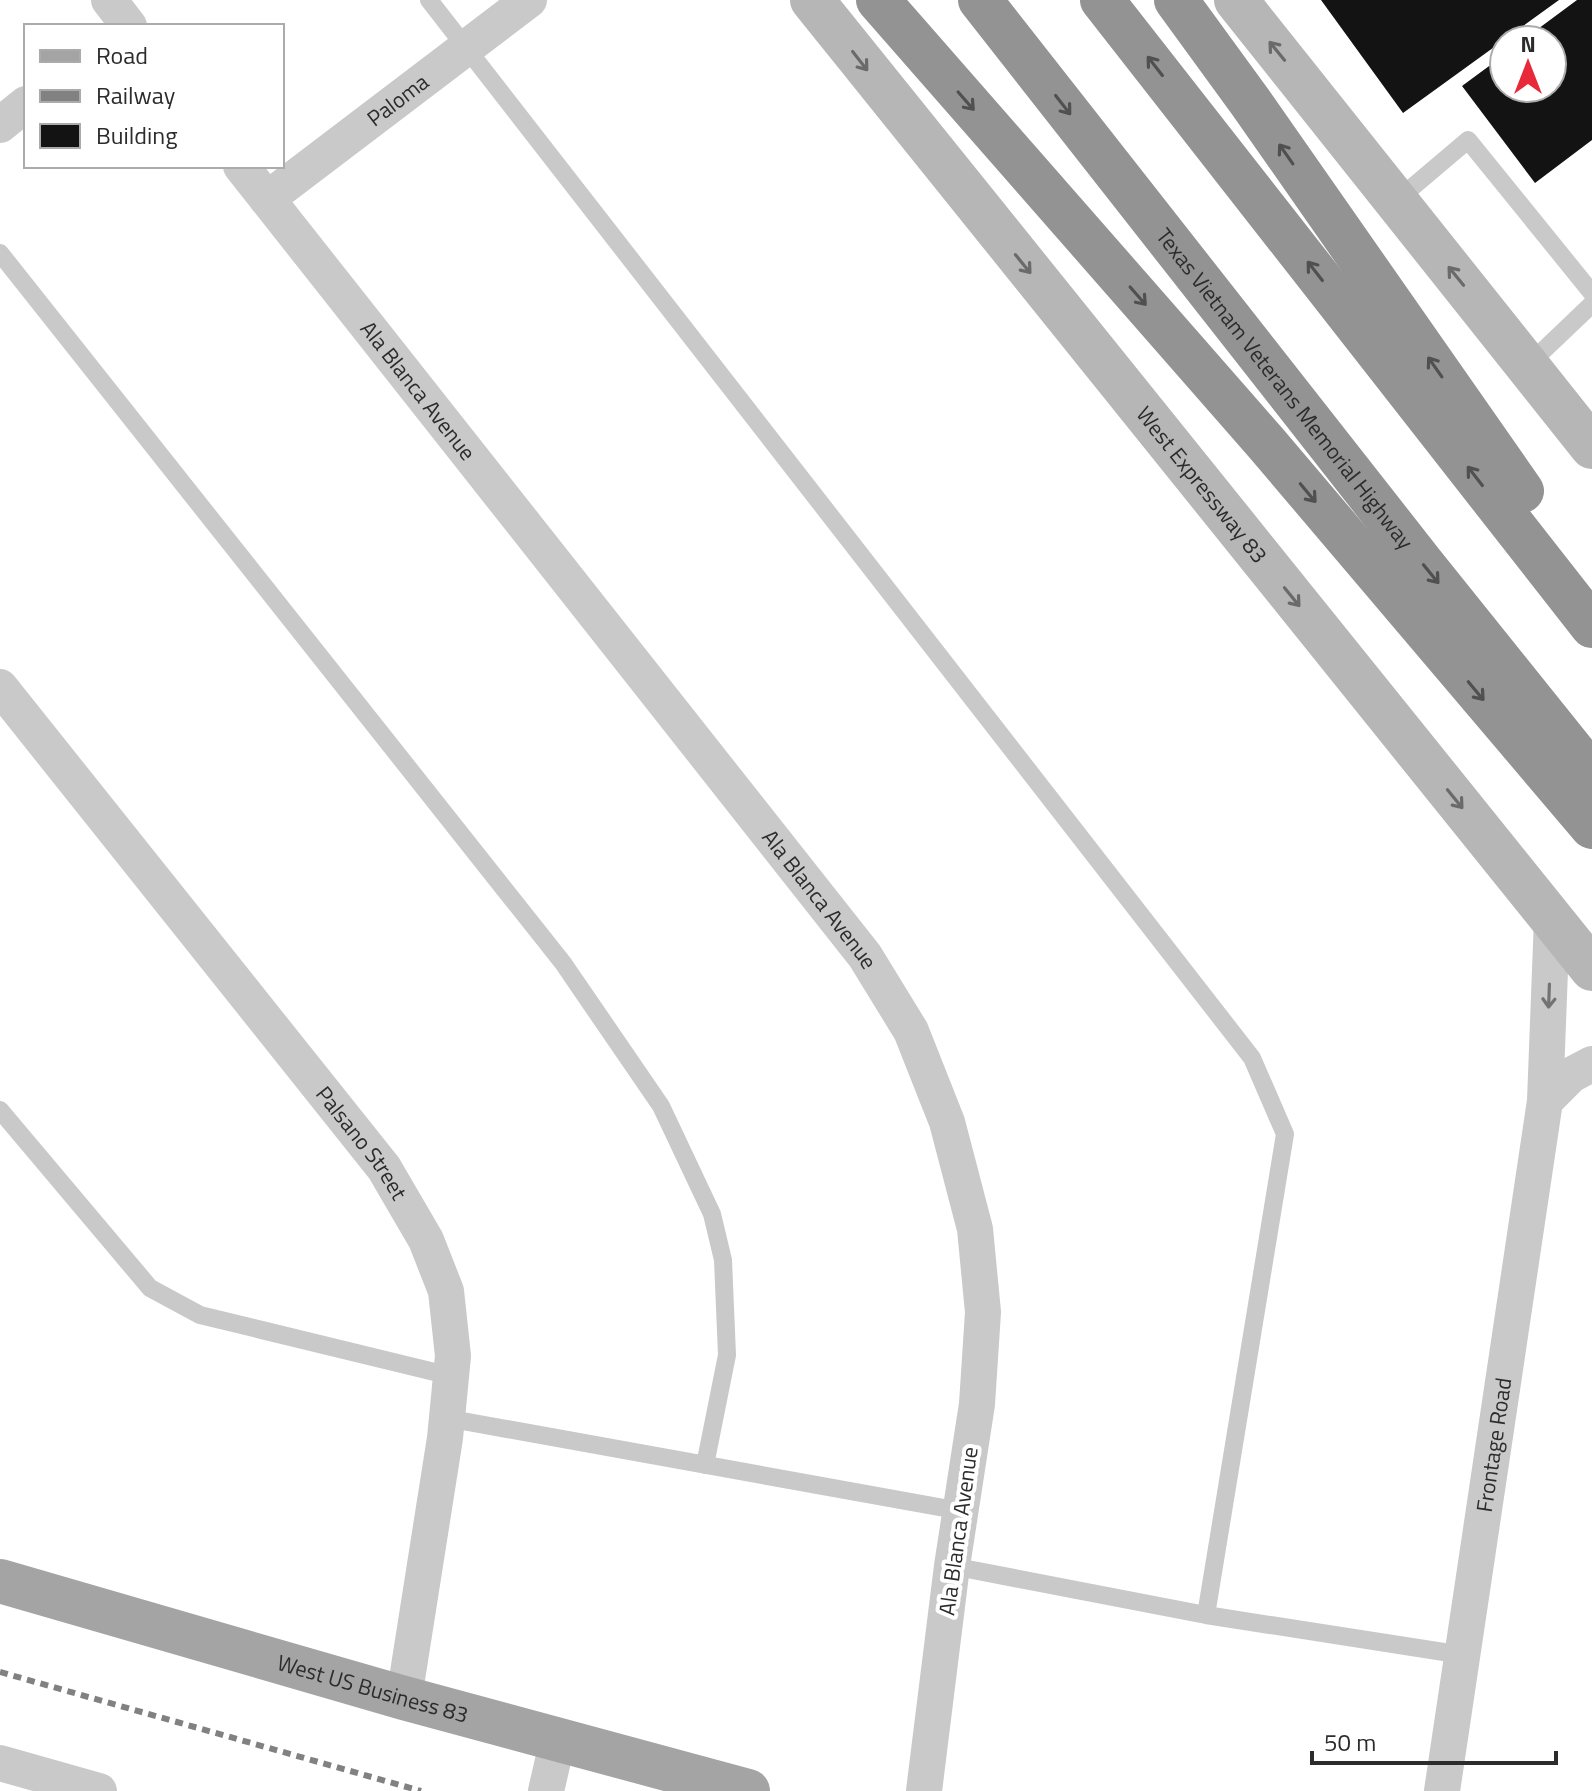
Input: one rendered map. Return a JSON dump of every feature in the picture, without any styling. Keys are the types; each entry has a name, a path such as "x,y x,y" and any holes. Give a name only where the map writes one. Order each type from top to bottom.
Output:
{"highway":[{"path":"878,0 1266,443 1592,827"},
{"name":"Texas Vietnam Veterans Memorial Highway","path":"980,0 1592,775"},
{"path":"1102,0 1592,626"},
{"path":"1176,0 1592,592"}],"main road":[{"name":"West Expressway 83","path":"812,0 1592,969"},
{"path":"1236,0 1592,447"},
{"name":"West US Business 83","path":"0,1581 404,1698 748,1791"}],"street":[{"path":"109,0 127,24"},
{"name":"Paloma","path":"267,199 529,0"},
{"path":"0,125 24,106"},
{"name":"Ala Blanca Avenue","path":"243,168 865,956 911,1031 947,1122 975,1229 983,1312 977,1404 952,1566 924,1791"},
{"name":"Palsano Street","path":"0,687 384,1168 426,1240 446,1291 453,1356 404,1698"},
{"name":"Frontage Road","path":"1442,1791 1545,1101 1552,918"},
{"path":"1545,1101 1571,1075 1592,1064"},
{"path":"546,1791 558,1739"},
{"path":"0,1763 99,1791"}],"lane":[{"path":"429,0 1252,1058 1285,1134 1206,1615"},
{"path":"1396,201 1468,140 1592,293"},
{"path":"0,253 563,963 661,1106 712,1214 723,1260 727,1355 705,1465"},
{"path":"1527,366 1592,304"},
{"path":"0,1110 150,1288 200,1315 451,1376"},
{"path":"446,1418 961,1511"},
{"path":"952,1566 1206,1615 1463,1655"}],"building":[{"path":"1321,0 1559,0 1526,24 1488,24 1488,51 1403,113"},
{"path":"1577,0 1592,0 1592,140 1535,183 1462,86 1488,67 1488,104 1568,104 1568,24 1545,24"}],"railway":[{"path":"0,1672 421,1791"}]}
